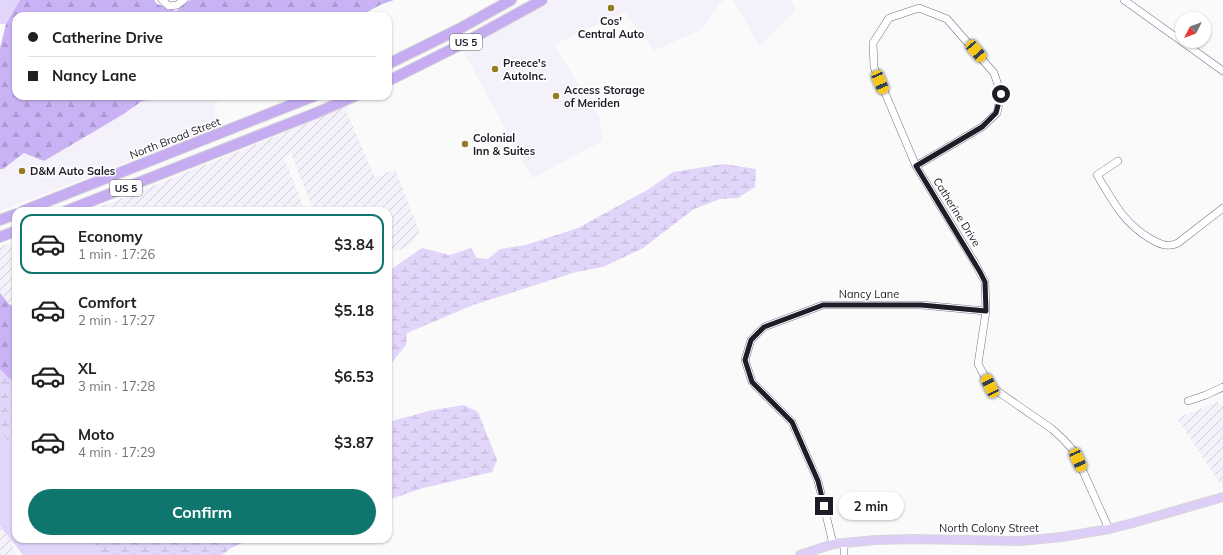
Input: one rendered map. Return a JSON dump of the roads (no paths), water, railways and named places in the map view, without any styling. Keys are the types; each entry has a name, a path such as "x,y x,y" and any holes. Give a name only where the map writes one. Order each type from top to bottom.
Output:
{"highway":[{"name":"US 5","path":"392,79 462,44 542,0"},
{"name":"US 5","path":"392,62 459,29 508,1"},
{"name":"North Broad Street","path":"33,207 304,100"},
{"name":"US 5","path":"76,207 344,100"},
{"path":"250,122 256,136"},
{"path":"0,220 12,216"},
{"path":"0,237 12,232"}],"main road":[{"name":"North Colony Street","path":"800,555 833,544 876,540 909,539 1020,541 1077,535 1109,529 1223,497"}],"street":[{"path":"162,0 169,6 177,5 184,0"},
{"path":"1124,0 1223,71"},
{"name":"Catherine Drive","path":"916,166 982,127 996,113 1001,94 994,73 948,19 920,8 889,18 873,44 874,68 916,166 985,282 986,311 978,364 990,386 1052,429 1072,449 1109,529"},
{"path":"1118,161 1097,175 1124,218 1141,233 1161,244 1172,246 1178,243 1223,208"},
{"name":"Nancy Lane","path":"833,544 818,481 792,422 752,382 745,360 751,340 764,327 823,305 921,305 986,311"},
{"path":"1188,400 1206,395 1223,387"},
{"path":"844,543 844,555"}],"place":[{"name":"Cos' Central Auto","path":"611,8"},
{"name":"Preece's AutoInc.","path":"495,69"},
{"name":"Access Storage of Meriden","path":"556,96"},
{"name":"Colonial Inn & Suites","path":"465,144"},
{"name":"D&M Auto Sales","path":"22,171"}]}
